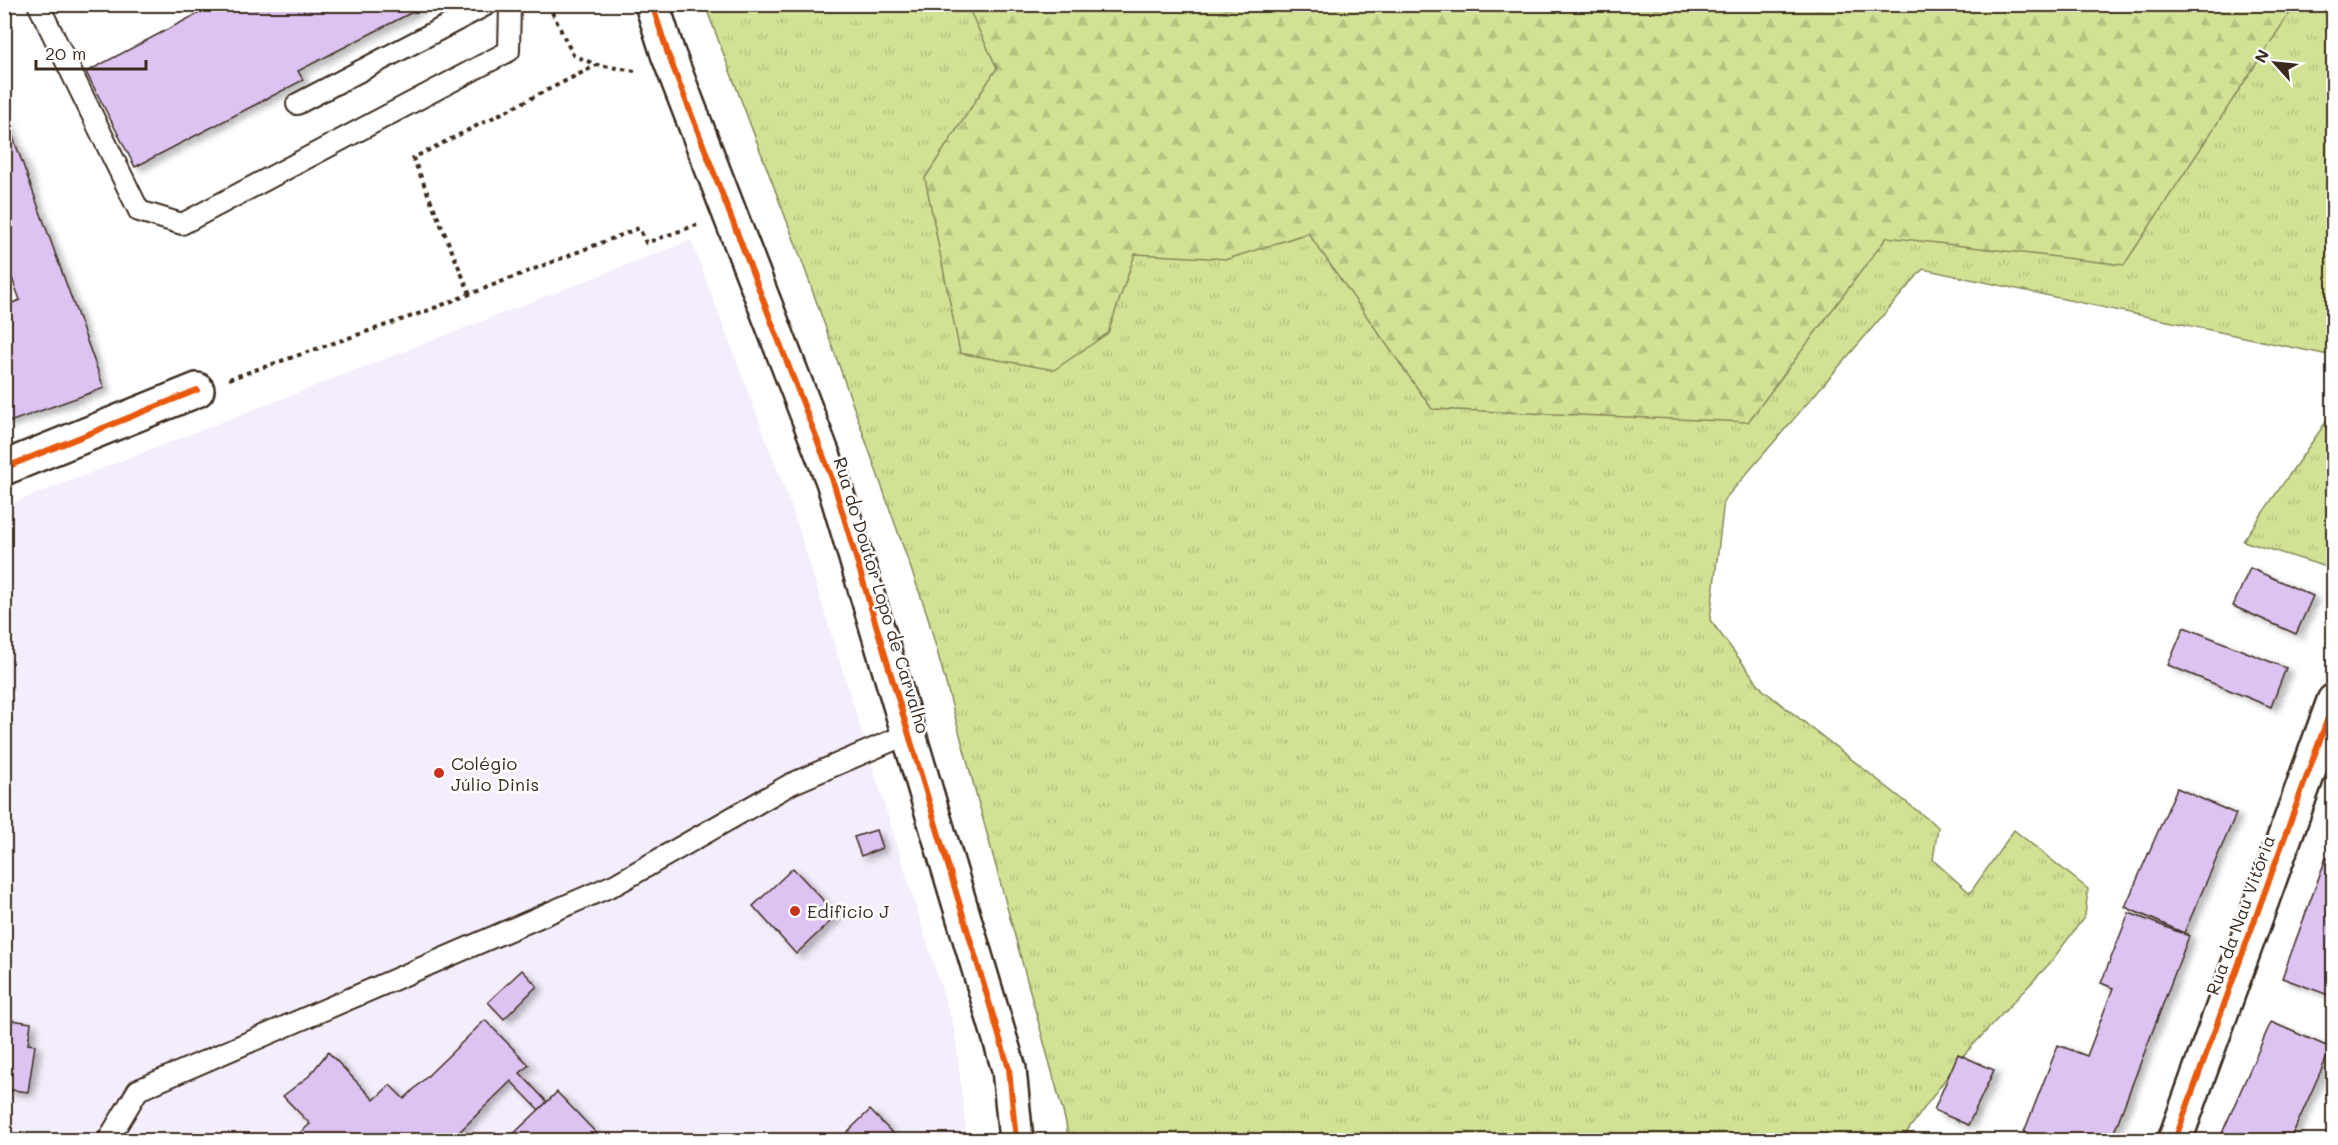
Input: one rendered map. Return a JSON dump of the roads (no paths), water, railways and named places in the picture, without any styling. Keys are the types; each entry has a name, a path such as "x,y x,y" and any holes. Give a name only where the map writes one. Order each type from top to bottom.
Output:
{"street":[{"name":"Rua do Doutor Lopo de Carvalho","path":"651,4 668,54 833,482 1009,1069 1016,1140"},
{"path":"4,468 197,390"},
{"name":"Rua da Nau Vitória","path":"2175,1140 2334,701"}],"lane":[{"path":"38,4 139,211 182,224 509,51 510,4"},
{"path":"297,104 488,4"},
{"path":"108,1140 138,1090 616,884 791,784 910,734"}],"place":[{"name":"Colégio Júlio Dinis","path":"439,773"},
{"name":"Edificio J","path":"795,911"}]}
